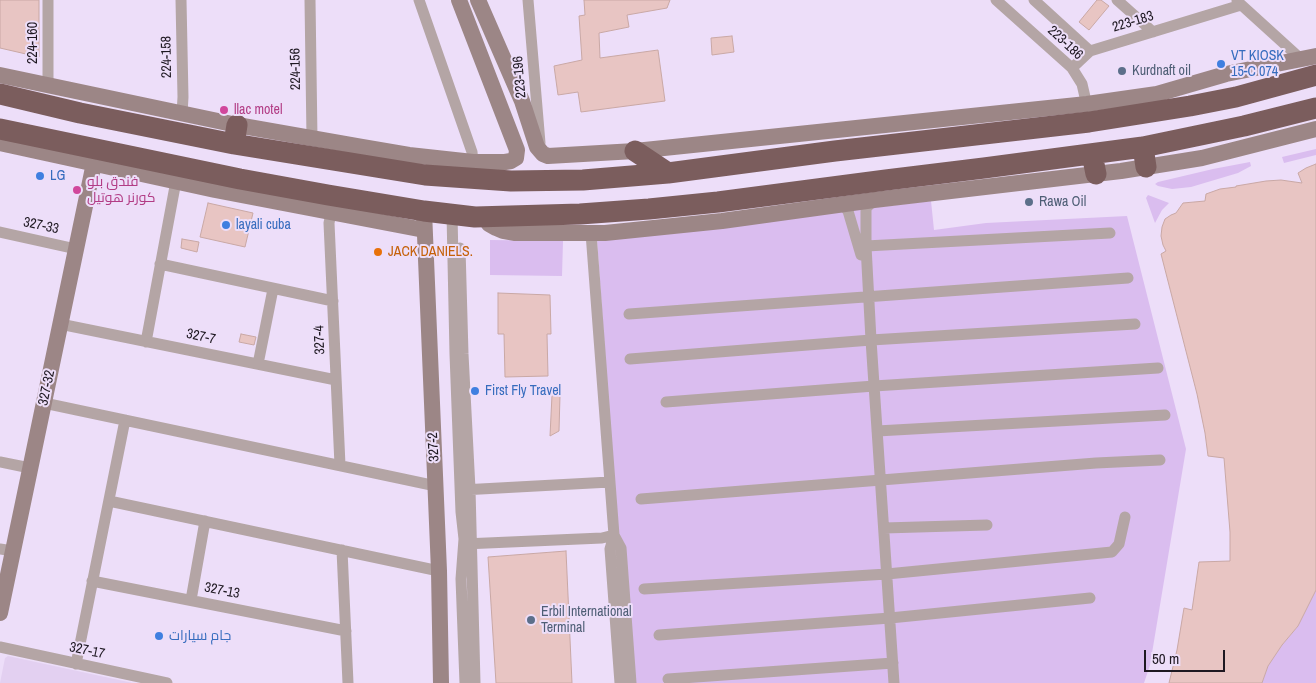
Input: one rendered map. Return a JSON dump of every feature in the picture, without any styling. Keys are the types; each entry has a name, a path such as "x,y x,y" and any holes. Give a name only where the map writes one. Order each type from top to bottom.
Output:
{"highway":[{"path":"0,94 80,113 236,135 425,175 472,170 511,181 583,180 668,172 947,138 1088,113 1209,102 1236,97 1311,64"},
{"path":"786,193 984,168 1094,164 1145,157 1244,126 1316,108"},
{"path":"2,138 328,195 424,220 456,215 484,217 615,212 720,211 786,193 834,177 843,168 842,161 835,151"},
{"path":"886,180 878,170 877,164 880,159 889,154 947,138"},
{"path":"634,151 668,172"},
{"path":"215,190 240,179"}],"street":[{"name":"224-160","path":"48,0 48,86"},
{"name":"224-158","path":"181,0 182,114"},
{"name":"224-156","path":"310,0 312,138"},
{"path":"420,0 472,152 472,170"},
{"path":"0,75 182,114 236,135 312,138 409,155 472,170 516,158 517,150 459,0"},
{"path":"478,0 522,101 537,147 548,156 634,151 1088,113"},
{"name":"223-196","path":"528,0 541,152"},
{"name":"223-186","path":"996,0 1072,68 1082,84 1088,113"},
{"path":"1034,0 1090,51 1072,68"},
{"path":"1117,0 1153,32"},
{"path":"1239,2 1311,64"},
{"name":"223-183","path":"1090,51 1153,32 1239,2"},
{"path":"1145,157 1202,158 1316,129"},
{"path":"2,138 94,163 215,190 330,212 424,220"},
{"name":"327-32","path":"0,613 6,550 30,468 94,163"},
{"path":"484,217 489,224 508,233 591,233 720,211 842,204 874,200 1094,164"},
{"path":"146,342 176,181"},
{"path":"874,200 866,208 868,296 894,683"},
{"path":"842,204 848,211 858,241 868,296"},
{"name":"327-4","path":"330,212 340,465"},
{"path":"456,215 454,354 465,490 475,683"},
{"name":"327-2","path":"424,220 436,486 441,683"},
{"name":"327-33","path":"0,232 76,248"},
{"path":"591,233 614,535 610,549 620,683"},
{"path":"866,246 1110,233"},
{"path":"160,264 333,301"},
{"path":"629,314 1128,278"},
{"path":"258,364 274,288"},
{"name":"327-7","path":"60,324 336,380"},
{"path":"630,360 871,340 1135,324"},
{"path":"666,402 874,386 1158,368"},
{"path":"44,403 436,486"},
{"path":"877,431 1165,415"},
{"path":"76,664 125,420"},
{"path":"641,498 1096,463 1160,460"},
{"path":"0,462 30,468"},
{"path":"465,490 610,482"},
{"path":"109,500 439,571"},
{"path":"644,589 887,574 1112,552 1119,544 1125,517"},
{"path":"190,600 206,521"},
{"path":"884,528 987,525"},
{"path":"468,544 602,538 614,535"},
{"path":"614,535 621,548 631,683"},
{"path":"465,683 461,579 468,544"},
{"path":"342,550 348,683"},
{"name":"327-13","path":"92,581 346,631"},
{"path":"659,635 890,618 1090,598"},
{"name":"327-17","path":"0,647 168,683"},
{"path":"668,678 893,663"}],"shaded area":[{"path":"1316,149 1316,155 1284,163 1282,157"},
{"path":"1250,162 1251,166 1238,173 1191,187 1172,189 1155,184 1213,169"},
{"path":"1148,195 1169,203 1162,210 1155,223 1146,198"},
{"path":"931,201 934,230 986,223 1127,216 1186,449 1150,665 1144,683 628,683 597,239"},
{"path":"490,240 563,241 562,276 490,275"},
{"path":"1316,590 1316,683 1262,683 1268,666 1298,626"},
{"path":"8,656 133,683 0,683 5,658"}],"building":[{"path":"0,0 39,0 39,57 0,48"},
{"path":"584,0 670,0 667,8 627,15 629,27 599,33 600,58 658,50 665,101 581,112 578,92 558,95 554,66 582,60 579,16 585,15"},
{"path":"1097,0 1101,0 1109,6 1089,30 1079,22"},
{"path":"732,36 734,52 712,55 711,38"},
{"path":"1316,164 1316,590 1298,626 1268,666 1262,683 1169,683 1184,608 1192,610 1199,562 1230,561 1230,532 1224,458 1208,456 1197,394 1161,254 1166,251 1161,236 1162,227 1165,219 1176,213 1183,203 1205,201 1206,194 1236,186 1281,180 1302,183 1298,173"},
{"name":"layali cuba","path":"208,203 253,213 245,247 200,237"},
{"path":"182,239 199,242 197,252 181,248"},
{"path":"498,293 550,295 551,334 547,334 548,376 505,377 504,334 498,334"},
{"path":"241,334 256,337 254,345 239,342"},
{"path":"552,395 560,395 559,431 550,436"},
{"name":"Erbil International Terminal","path":"566,551 572,683 496,683 488,557"}],"place":[{"name":"VT KIOSK 15-C 074","path":"1221,64"},
{"name":"Kurdnaft oil","path":"1122,71"},
{"name":"llac motel","path":"224,110"},
{"name":"LG","path":"40,176"},
{"name":"فندق بلو كورنر هوتيل","path":"77,190"},
{"name":"Rawa Oil","path":"1029,202"},
{"name":"layali cuba","path":"226,225"},
{"name":"JACK DANIELS.","path":"378,252"},
{"name":"First Fly Travel","path":"475,391"},
{"name":"Erbil International Terminal","path":"531,620"},
{"name":"جام سيارات","path":"159,636"}]}
